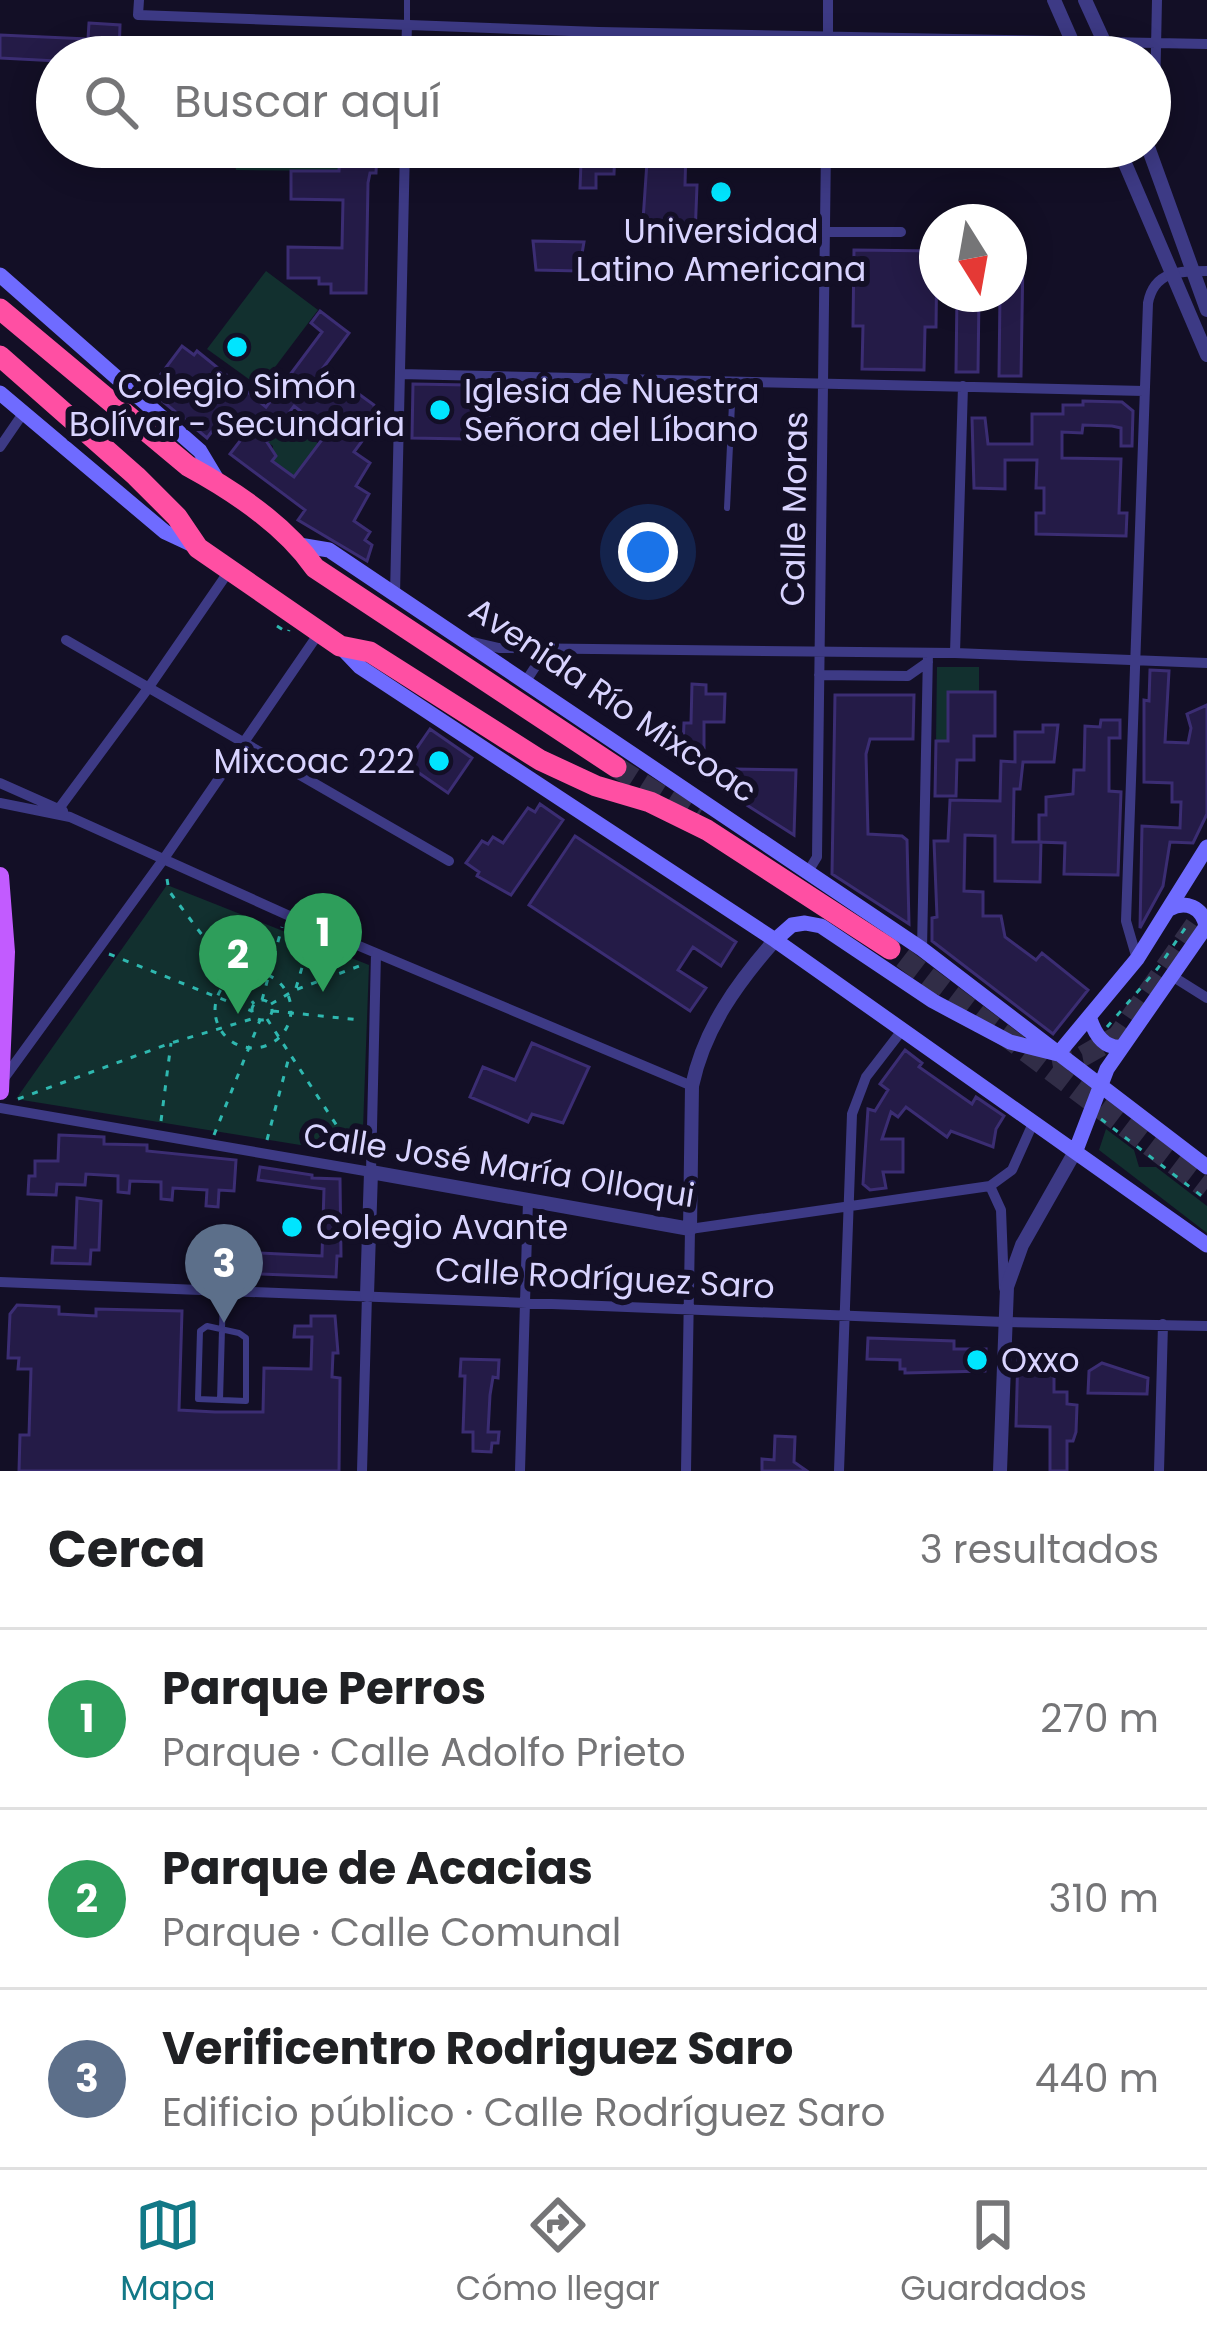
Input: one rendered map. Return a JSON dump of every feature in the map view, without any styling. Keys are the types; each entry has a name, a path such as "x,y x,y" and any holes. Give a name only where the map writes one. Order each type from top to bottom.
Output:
{"highway":[{"path":"0,309 188,466 220,484"},
{"path":"0,356 136,476 177,517 198,548 319,633 340,646 370,652 540,760 596,786 650,802 707,830 890,950"},
{"name":"Avenida Río Mixcoac","path":"220,484 299,545"},
{"path":"299,545 315,568 616,767"}],"main road":[{"name":"Avenida Río Mixcoac","path":"0,275 200,451 220,484"},
{"path":"0,393 165,532 198,548"},
{"name":"Avenida Río Mixcoac","path":"299,545 328,550 809,870 922,949 1207,1167"},
{"path":"340,646 360,667 775,940 1207,1245"},
{"path":"775,940 792,925 818,925 933,1001 1010,1042 1058,1054 1137,959 1207,847"},
{"path":"0,876 6,952 3,1096"},
{"path":"1076,1150 1098,1086 1204,920 1180,904 1169,909"},
{"path":"1090,1019 1099,1037 1122,1048"}],"street":[{"path":"139,0 138,15 828,36 828,0"},
{"path":"1054,0 1070,36"},
{"path":"1085,0 1102,36"},
{"path":"1155,36 1157,0"},
{"path":"407,25 407,36"},
{"path":"1171,43 1207,44"},
{"path":"395,595 405,168"},
{"name":"Calle Moras","path":"809,870 817,857 826,168"},
{"path":"1127,168 1207,355"},
{"path":"1155,168 1207,310"},
{"path":"824,232 901,232"},
{"path":"1137,959 1126,921 1150,290 1172,272 1207,271"},
{"path":"400,374 1144,391"},
{"path":"956,653 963,386"},
{"path":"0,447 24,412"},
{"path":"57,811 229,571"},
{"path":"3,1096 98,949 319,633"},
{"path":"66,640 449,861"},
{"path":"464,640 500,648 819,651 928,657 956,653 1207,663"},
{"path":"526,681 539,661 584,649"},
{"path":"819,676 908,676 928,657"},
{"path":"922,949 928,657"},
{"path":"0,783 314,927 692,1086"},
{"path":"0,803 57,811"},
{"path":"686,1471 692,1086 706,1039 722,1009 775,940"},
{"path":"362,1471 376,953"},
{"path":"1172,976 1207,998"},
{"path":"838,1471 856,1094 903,1029"},
{"name":"Calle José María Olloqui","path":"3,1096 211,1144 690,1229 990,1186"},
{"path":"1000,1471 1004,1301 1000,1210 990,1186 1012,1170 1034,1121"},
{"path":"1004,1301 1022,1245 1076,1150"},
{"path":"520,1471 528,1201"},
{"name":"Calle Rodríguez Saro","path":"0,1282 1207,1326"},
{"path":"1159,1471 1163,1324"}],"lane":[{"path":"407,0 407,25"},
{"path":"599,17 599,32"},
{"path":"727,508 733,380"},
{"path":"220,1401 224,1290"},
{"path":"201,1328 222,1329 246,1338 246,1401 198,1400 201,1328"}],"path":[{"path":"277,626 288,633 298,616"},
{"path":"163,860 169,891 278,1039 347,1147 371,1172"},
{"path":"253,1008 262,1000 286,914"},
{"path":"1099,1037 1204,920"},
{"path":"295,990 314,927"},
{"path":"98,949 253,1008"},
{"path":"271,1004 295,990 356,970 376,953"},
{"path":"244,973 267,975 287,994 291,1012 278,1039 249,1048 237,1044 220,1029 218,997 233,978 244,973"},
{"path":"262,1000 271,1004"},
{"path":"271,1004 273,1011"},
{"path":"3,1096 261,1019 273,1011 376,1022"},
{"path":"211,1144 261,1019"},
{"path":"159,1135 171,1043"},
{"path":"264,1154 289,1057"},
{"path":"1090,1111 1207,1200"}],"green space":[{"path":"236,168 339,168 339,171"},
{"path":"266,271 318,310 260,387 207,349"},
{"path":"285,418 319,444 294,477 272,461 273,446 267,442"},
{"path":"937,667 979,667 979,692 948,693 948,741 936,741"},
{"path":"167,885 369,965 362,1155 16,1099"},
{"path":"1106,1129 1134,1150 1139,1167 1156,1167 1207,1206 1207,1233 1099,1150"}],"building":[{"path":"89,23 120,25 120,36 88,36"},
{"path":"0,35 36,37 36,60 0,58"},
{"path":"376,168 368,183 366,293 331,293 331,284 319,284 319,278 288,278 288,247 342,248 343,200 291,199 291,171"},
{"path":"581,168 614,168 614,174 596,174 596,188 580,188"},
{"path":"647,168 685,168 685,185 697,185 695,237 642,235"},
{"path":"533,241 584,242 579,271 536,270"},
{"path":"854,250 919,251 919,312 936,312 936,327 925,327 924,370 862,369 863,326 853,326"},
{"path":"320,311 349,333 323,368 374,405 374,425 354,452 370,463 356,486 369,494 354,521 370,532 365,540 372,545 367,561 298,520 305,510 230,454 250,428 225,414 207,438 149,390 182,346 194,355 197,351 266,407 322,332 311,323","holes":["294,406 312,420 304,431 324,437 294,477 272,461 276,456 267,442"]},
{"path":"957,312 979,312 978,372 956,372"},
{"path":"1000,312 1022,312 1021,376 999,376"},
{"path":"413,384 467,385 467,397 490,398 489,430 466,430 466,439 412,438"},
{"path":"1083,401 1122,402 1133,411 1132,446 1121,446 1121,428 1112,426 1083,425 1082,433 1062,432 1062,458 1121,459 1119,513 1127,513 1126,536 1036,534 1036,513 1044,513 1044,488 1036,488 1037,460 1005,460 1005,489 974,488 972,418 985,418 988,444 1032,444 1032,414 1063,414 1063,405 1083,405"},
{"path":"1150,670 1169,671 1165,742 1188,743 1187,714 1207,705 1207,814 1193,843 1170,842 1163,886 1140,928 1142,826 1180,828 1181,802 1172,802 1172,783 1144,782 1144,700 1149,701"},
{"path":"692,684 706,685 706,694 725,694 724,722 704,722 704,748 683,747 684,723 691,723"},
{"path":"948,692 995,692 995,736 974,736 974,760 957,760 956,796 935,796 936,741 948,741"},
{"path":"835,695 914,695 913,739 870,739 866,754 868,834 907,840 909,924 832,874"},
{"path":"1101,720 1120,720 1120,738 1109,738 1109,791 1121,792 1118,875 1064,874 1065,843 1039,842 1039,815 1046,815 1046,797 1073,794 1074,770 1084,770 1085,726 1100,727"},
{"path":"1043,725 1058,725 1054,762 1023,762 1020,789 1014,789 1013,842 1041,842 1040,882 995,881 995,836 965,835 964,891 983,892 983,916 1001,916 1005,937 1036,960 1042,953 1088,990 1053,1034 932,941 932,918 937,917 934,841 948,841 950,800 1000,801 1001,761 1015,762 1015,732 1043,732"},
{"name":"Mixcoac 222","path":"430,729 472,758 448,793 406,764"},
{"path":"734,769 796,770 794,835 734,797"},
{"path":"540,804 563,820 511,895 477,876 479,872 466,863 482,841 488,844 493,837 503,843 528,808 535,812"},
{"path":"575,836 736,942 721,966 693,947 678,970 706,988 690,1011 529,905"},
{"path":"532,1043 589,1067 563,1123 532,1114 528,1122 470,1097 483,1067 515,1080"},
{"path":"905,1050 922,1063 919,1067 972,1104 976,1097 1004,1116 993,1147 951,1131 947,1137 906,1107 898,1117 891,1112 882,1139 903,1139 903,1172 883,1172 886,1188 870,1190 863,1184 868,1109 875,1111 888,1090 880,1084"},
{"path":"59,1135 104,1137 104,1144 147,1145 147,1151 236,1160 234,1191 219,1190 218,1207 206,1206 207,1190 173,1188 172,1200 161,1199 161,1182 130,1181 129,1193 118,1192 118,1176 86,1174 85,1185 57,1184 56,1195 28,1194 35,1161 58,1161"},
{"path":"260,1167 340,1179 341,1256 337,1256 336,1277 235,1273 236,1252 322,1256 324,1189 258,1180"},
{"path":"77,1198 101,1201 99,1250 91,1250 90,1264 52,1263 53,1247 75,1248"},
{"path":"17,1305 59,1307 59,1314 96,1316 96,1309 182,1311 179,1410 215,1412 263,1412 264,1368 311,1369 312,1337 294,1337 295,1326 311,1326 311,1316 335,1316 338,1353 333,1353 332,1377 340,1378 339,1471 19,1471 20,1435 29,1435 31,1369 18,1369 19,1358 8,1358 10,1314"},
{"path":"868,1338 954,1341 954,1349 986,1349 985,1371 905,1373 900,1360 867,1359"},
{"path":"1018,1352 1054,1353 1054,1392 1067,1392 1067,1404 1077,1405 1076,1432 1073,1441 1067,1441 1067,1471 1050,1471 1050,1427 1016,1426"},
{"path":"461,1359 499,1360 490,1395 488,1432 499,1432 491,1452 473,1451 473,1432 463,1432"},
{"path":"1102,1363 1148,1378 1147,1394 1088,1393 1089,1371"},
{"path":"775,1436 795,1437 794,1462 807,1471 762,1471 762,1459 774,1460"}],"tunnel":[{"path":"616,767 697,818"},
{"path":"1052,1062 1083,1056 1118,1036 1207,908"},
{"path":"878,939 1207,1189"}],"place":[{"name":"Universidad Latino Americana","path":"721,192"},
{"name":"Colegio Simón Bolívar - Secundaria","path":"237,347"},
{"name":"Iglesia de Nuestra Señora del Líbano","path":"440,410"},
{"name":"Mixcoac 222","path":"439,761"},
{"name":"Parque Perros","path":"323,992"},
{"name":"Parque de Acacias","path":"238,1014"},
{"name":"Colegio Avante","path":"292,1227"},
{"name":"Verificentro Rodriguez Saro","path":"224,1323"},
{"name":"Oxxo","path":"977,1360"}]}
